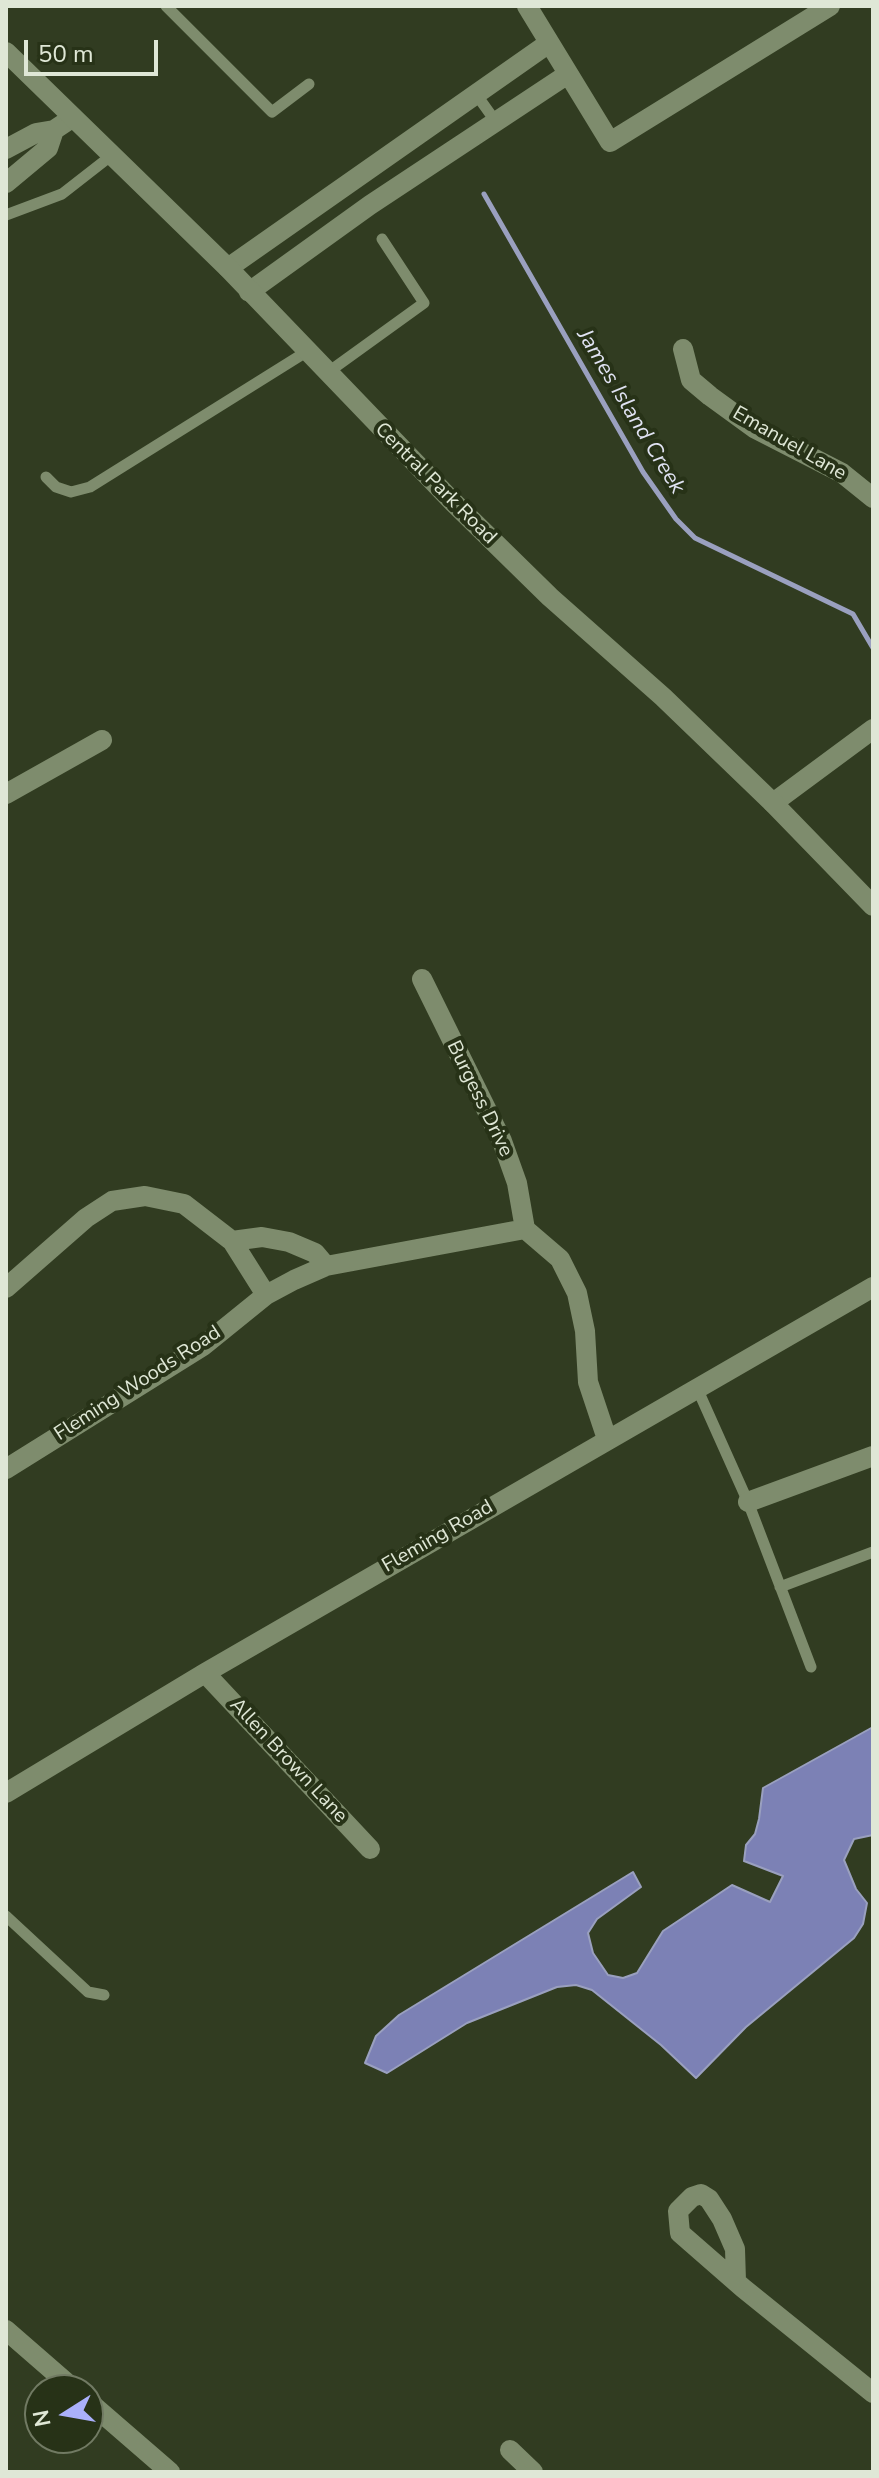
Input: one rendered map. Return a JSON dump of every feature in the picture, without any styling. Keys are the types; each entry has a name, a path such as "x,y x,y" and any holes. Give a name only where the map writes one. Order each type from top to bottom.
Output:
{"street":[{"path":"527,6 610,142 830,6"},
{"path":"228,268 549,43"},
{"name":"Central Park Road","path":"6,52 228,268 326,374 550,597 663,697 773,803 873,906"},
{"path":"249,292 370,205 568,74"},
{"path":"6,149 36,133 54,130 72,118"},
{"path":"6,183 48,148 54,130"},
{"name":"Emanuel Lane","path":"683,349 691,380 710,396 754,428 842,473 873,498"},
{"path":"773,803 873,729"},
{"path":"6,794 102,740"},
{"name":"Burgess Drive","path":"422,979 502,1141 517,1183 525,1229"},
{"path":"6,1288 86,1218 112,1201 145,1196 184,1204 232,1241 266,1295"},
{"path":"525,1229 560,1259 577,1293 585,1331 588,1382 607,1439"},
{"name":"Fleming Woods Road","path":"6,1469 203,1346 266,1295 326,1266 525,1229"},
{"path":"232,1241 262,1237 289,1242 315,1253 326,1266"},
{"name":"Fleming Road","path":"6,1793 205,1673 873,1287"},
{"path":"748,1502 873,1456"},
{"name":"Allen Brown Lane","path":"205,1673 370,1849"},
{"path":"736,2281 873,2393"},
{"path":"6,2330 57,2374"},
{"path":"104,2415 170,2472"},
{"path":"510,2450 533,2472"}],"lane":[{"path":"166,6 272,112 309,84"},
{"path":"476,94 496,122"},
{"path":"6,215 62,194 112,155"},
{"path":"351,182 370,205"},
{"path":"326,374 424,303 382,239"},
{"path":"46,477 56,487 71,492 90,487 306,352"},
{"path":"697,1388 748,1502 811,1667"},
{"path":"780,1587 873,1552"},
{"path":"6,1916 88,1992 104,1995"}],"water":[{"path":"873,1727 873,1835 854,1839 844,1860 856,1889 867,1903 863,1924 854,1938 746,2027 696,2078 661,2045 592,1990 576,1985 557,1987 467,2023 387,2073 365,2063 376,2036 399,2015 633,1872 641,1887 597,1919 588,1933 593,1953 608,1975 623,1978 637,1973 663,1931 732,1885 770,1902 783,1876 744,1861 746,1845 755,1834 759,1819 763,1788"}],"waterway":[{"name":"James Island Creek","path":"484,194 643,472 676,519 695,538 853,614 873,648"}]}
